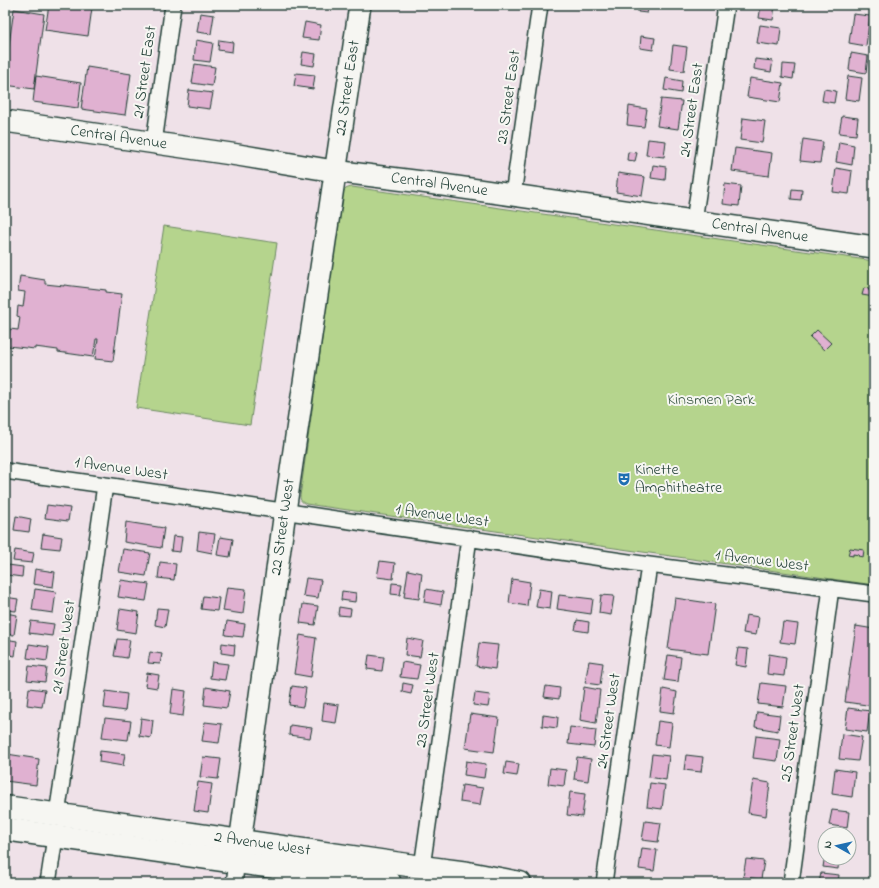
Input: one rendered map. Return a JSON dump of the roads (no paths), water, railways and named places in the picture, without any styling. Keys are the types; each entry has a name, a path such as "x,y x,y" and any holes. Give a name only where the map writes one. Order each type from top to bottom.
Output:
{"highway":[{"name":"2 Avenue West","path":"5,807 422,866 520,883"},
{"name":"2 Avenue West","path":"5,829 54,837 236,873 390,883"}],"street":[{"name":"21 Street East","path":"154,143 172,5"},
{"name":"22 Street East","path":"334,171 360,5"},
{"name":"23 Street East","path":"513,195 540,5"},
{"name":"24 Street East","path":"694,221 726,5"},
{"name":"Central Avenue","path":"5,121 231,154 334,171 422,182 874,247"},
{"name":"22 Street West","path":"236,873 285,511 334,171"},
{"name":"1 Avenue West","path":"5,471 649,565 874,594"},
{"name":"21 Street West","path":"57,814 105,485"},
{"name":"23 Street West","path":"422,866 469,538"},
{"name":"24 Street West","path":"604,883 649,565"},
{"name":"25 Street West","path":"790,883 831,588"},
{"path":"48,883 54,837"}],"place":[{"name":"Kinette Amphitheatre","path":"624,479"}],"park label":[{"name":"Kinsmen Park","path":"711,400"}]}
